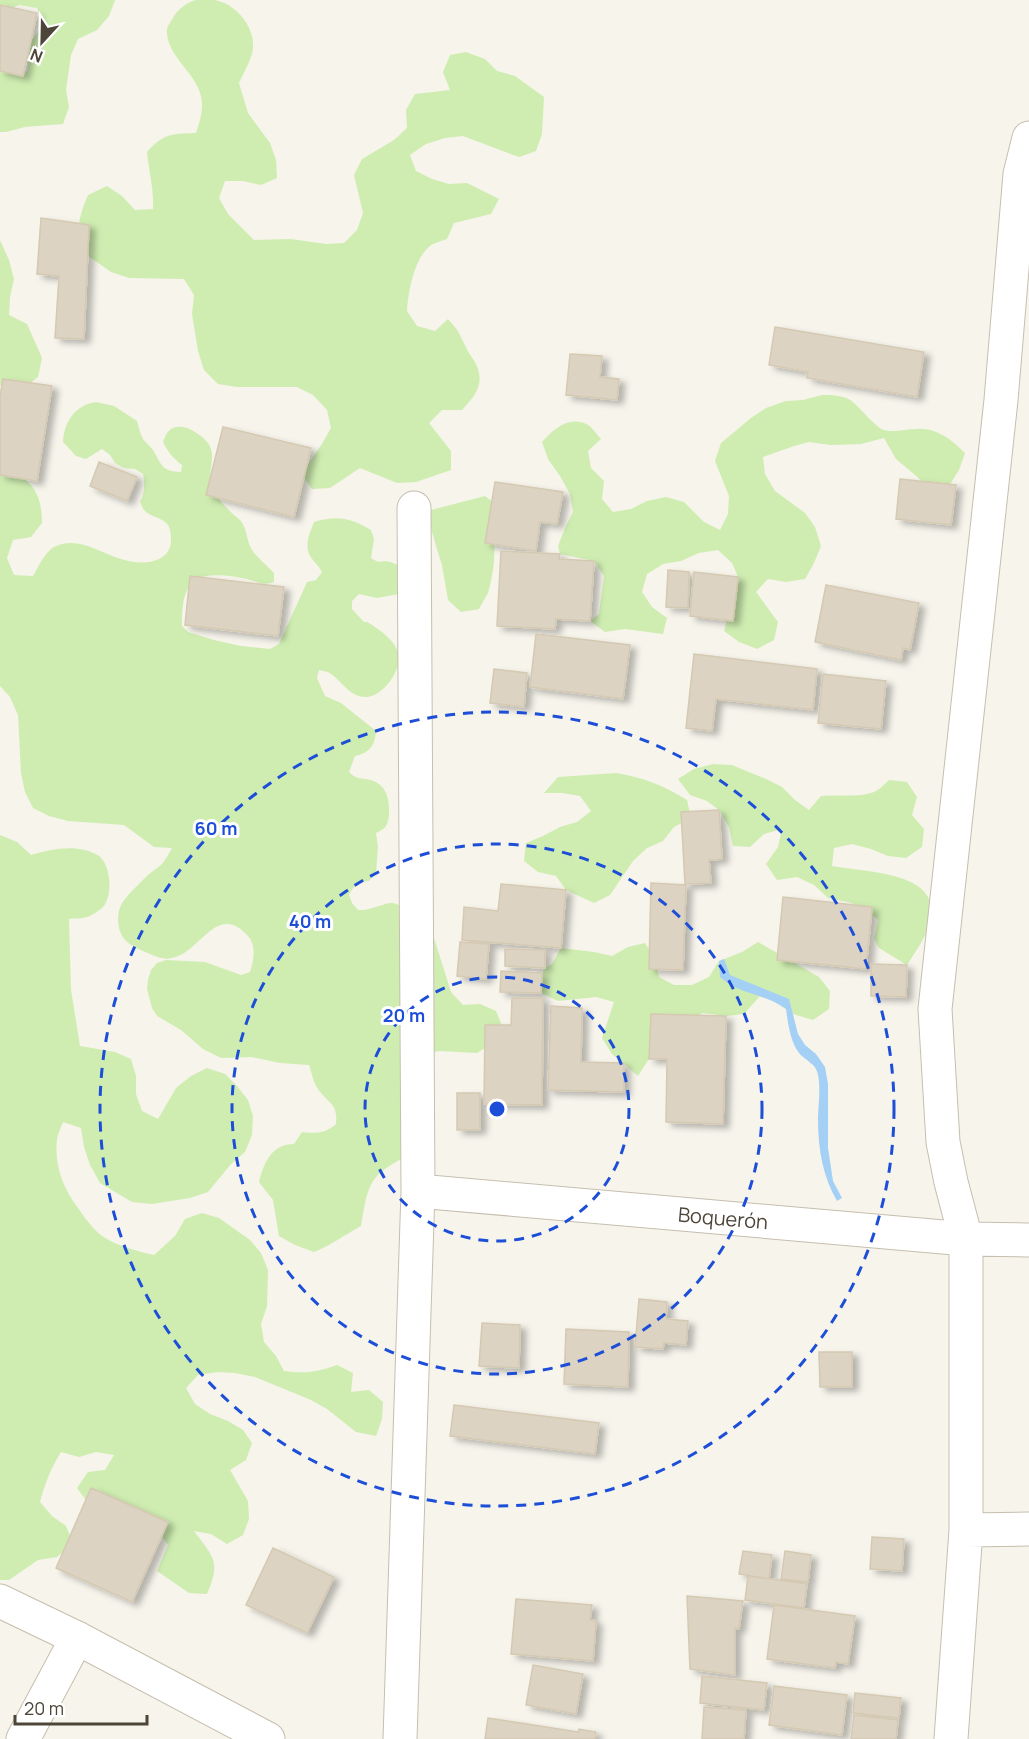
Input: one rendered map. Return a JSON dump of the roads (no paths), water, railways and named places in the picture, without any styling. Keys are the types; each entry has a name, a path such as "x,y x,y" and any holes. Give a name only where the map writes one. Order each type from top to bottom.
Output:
{"street":[{"path":"951,1739 966,1530 966,1239 943,1142 935,1009 1015,401 1020,174 1029,138"},
{"path":"400,1739 418,1191 414,508"},
{"name":"Boquerón","path":"418,1191 966,1239 1029,1240"},
{"path":"966,1530 1029,1529"},
{"path":"0,1601 77,1638 268,1739"},
{"path":"23,1739 77,1638"}],"water":[{"path":"724,959 730,975 789,999 798,1034 825,1067 828,1084 828,1148 833,1181 842,1198 837,1201 828,1182 820,1152 819,1087 816,1069 801,1055 793,1043 786,1009 727,983 720,977 719,961"}]}
